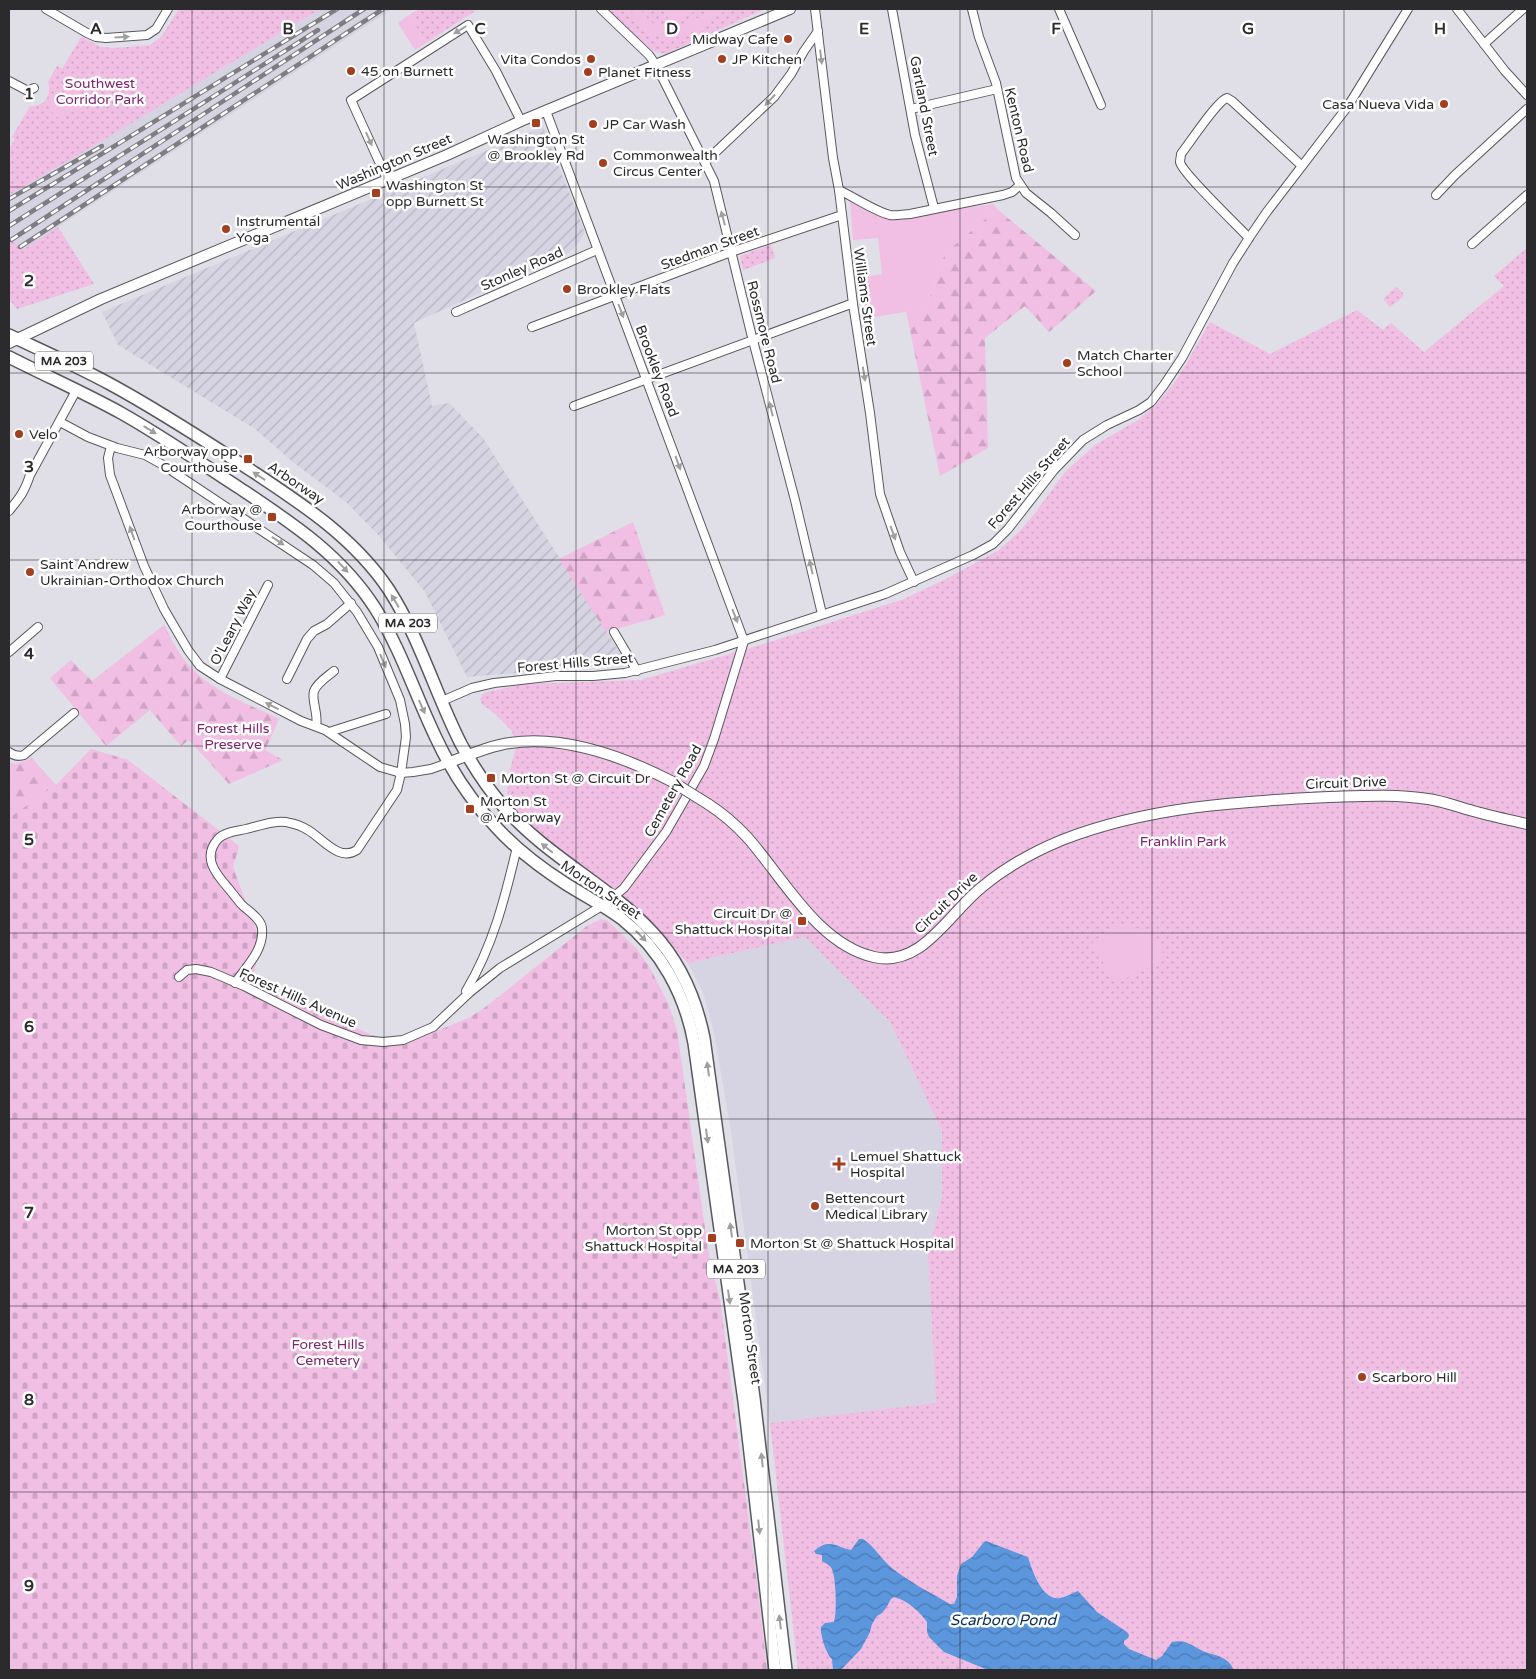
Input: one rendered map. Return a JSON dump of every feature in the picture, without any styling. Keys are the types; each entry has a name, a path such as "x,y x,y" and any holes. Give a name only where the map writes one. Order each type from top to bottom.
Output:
{"highway":[{"name":"Arborway","path":"12,339 84,370 131,395 229,456 314,513 344,538 371,566 404,615 468,756"},
{"name":"MA 203","path":"9,357 77,390 150,430 206,465 305,532 329,552 353,577 375,608 390,635 448,763"},
{"path":"206,465 220,465 229,456"},
{"name":"Morton Street","path":"468,756 487,786 520,824 550,851 614,899 650,929 671,956 689,987 702,1028 756,1406 786,1670"},
{"name":"Morton Street","path":"448,763 482,811 517,848 551,874 603,906 636,931 658,957 681,996 690,1026 743,1391 775,1670"}],"main road":[{"name":"Washington Street","path":"12,339 100,299 446,155 521,120 790,9"},
{"name":"Circuit Drive","path":"448,763 509,743 532,741 553,743 608,755 640,767 671,782 728,818 742,832 804,907 828,932 853,950 885,959 902,957 922,946 977,890 1021,859 1073,836 1120,822 1241,802 1392,795 1429,799 1527,824"}],"street":[{"path":"46,9 86,33 106,38 147,35 156,29 168,9"},
{"name":"Rossmore Road","path":"601,9 649,55 656,65 714,181 822,614"},
{"name":"Williams Street","path":"815,9 833,158 839,190 880,494 900,552 914,582"},
{"name":"Gartland Street","path":"892,9 915,135 934,208"},
{"name":"Kenton Road","path":"972,9 1004,115 1016,178 1026,193 1075,235"},
{"path":"1059,9 1101,105"},
{"name":"Forest Hills Street","path":"442,701 472,688 494,683 556,676 593,676 638,671 744,642 885,594 973,555 993,544 1008,529 1054,470 1083,440 1151,402 1182,358 1233,263 1249,238 1348,106 1408,9"},
{"path":"1457,9 1527,95"},
{"path":"1484,44 1523,9"},
{"path":"387,179 351,100 468,25 496,71 521,120"},
{"path":"705,162 774,97 818,31"},
{"path":"9,81 28,91 34,88"},
{"path":"911,109 997,89"},
{"path":"1249,238 1193,180 1180,161 1181,154 1216,107 1223,99 1227,98 1302,166"},
{"path":"1436,195 1527,109"},
{"name":"Brookley Road","path":"546,110 744,642"},
{"path":"839,190 890,215 910,214 1003,195 1012,192 1020,185"},
{"path":"1472,244 1527,195"},
{"name":"Stedman Street","path":"532,327 731,252 842,215"},
{"name":"Stonley Road","path":"456,312 598,250"},
{"path":"574,406 853,304"},
{"path":"9,511 21,498 30,475 77,390"},
{"path":"60,422 79,433 111,446 145,455 163,464 313,565 334,583 352,603 378,647 400,700 406,737 401,772 393,797 357,850 352,854 338,852 308,830 281,821 228,833 218,839 212,850 211,863 217,876 257,918 263,928 262,940 258,950 235,983"},
{"path":"111,446 108,458 110,475 144,566 164,609 191,656 205,670 301,721 329,732 380,767 401,772 419,772 448,763"},
{"name":"O'Leary Way","path":"220,679 268,585"},
{"path":"287,679 307,639 314,630 328,624 352,603"},
{"path":"9,652 38,627"},
{"path":"614,632 638,671"},
{"name":"Cemetery Road","path":"603,906 614,899 627,886 661,839 702,770 714,739 744,642"},
{"path":"316,726 314,692 334,670"},
{"path":"9,752 14,756 24,755 74,713"},
{"path":"329,732 386,714"},
{"name":"Forest Hills Avenue","path":"458,1003 480,968 495,931 517,848"},
{"name":"Forest Hills Avenue","path":"179,977 187,970 196,969 211,972 321,1025 361,1040 383,1042 403,1040 433,1027 477,985 512,960 603,906"}],"shaded area":[{"path":"320,9 392,9 24,249 9,238 9,195"},
{"path":"543,127 585,233 580,241 570,252 414,323 432,406 449,403 483,438 627,664 467,677 425,592 380,537 346,502 293,462 255,429 118,345 102,312"},
{"name":"Lemuel Shattuck Hospital","path":"805,937 890,1022 942,1131 942,1197 928,1252 936,1404 770,1423 731,1131 714,1033 703,992 688,963"}],"green space":[{"name":"Southwest Corridor Park","path":"179,9 320,9 9,195 9,149 15,139 12,137 30,106 40,105 46,100 49,92 48,82 57,66 62,69 81,37 101,47 116,48 150,45 161,37"},
{"path":"420,9 474,9 475,11 426,43 409,15"},
{"path":"606,9 765,9 665,54 652,50"},
{"path":"631,9 641,9 645,16 654,24 665,29 671,29 686,25 712,9 728,9 691,33 671,38 660,37 647,31 636,20"},
{"path":"662,9 698,9 673,25"},
{"path":"409,15 426,43 415,50 398,23"},
{"path":"72,90 77,92 82,105 81,108 60,118 55,116 49,102"},
{"path":"850,199 889,217 911,216 993,204 997,209 945,253 926,308 864,319 860,278 882,274 878,238 853,240"},
{"path":"997,209 1096,291 1049,332 1025,306 985,338 988,448 940,476 906,311 926,308 945,253"},
{"path":"58,227 94,284 17,309 9,299 9,238 24,249"},
{"path":"771,245 775,258 743,270 740,256"},
{"name":"Franklin Park","path":"1527,248 1527,1670 798,1670 770,1423 936,1403 928,1252 942,1197 942,1131 890,1022 805,937 688,963 628,904 548,843 512,810 507,797 509,774 516,747 512,731 482,704 480,699 487,692 525,684 641,680 757,646 904,599 999,550 1019,532 1066,471 1095,445 1138,420 1156,405 1178,378 1210,322 1270,354 1357,310 1383,330 1391,323 1424,352 1504,286 1494,276"},
{"path":"1396,287 1403,293 1403,297 1390,307 1384,298"},
{"path":"633,522 665,615 606,632 559,559"},
{"name":"Forest Hills Preserve","path":"164,625 181,655 197,674 230,696 279,719 265,750 283,760 229,784 189,740 181,746 150,710 106,746 50,678 71,660 92,681"},
{"name":"Forest Hills Cemetery","path":"91,749 128,760 239,846 233,867 260,941 252,985 375,1036 409,1042 469,1018 487,1006 587,926 601,919 608,921 636,948 650,968 668,1003 677,1030 708,1250 720,1300 767,1670 9,1670 9,818 56,785"},
{"path":"32,758 56,785 9,818 9,762 15,764"},
{"path":"1120,926 1136,928 1149,934 1159,945 1165,960 1118,982 1113,980 1092,943 1108,930"}],"water":[{"name":"Scarboro Pond","path":"859,1539 867,1542 900,1574 950,1604 954,1604 957,1597 957,1576 961,1564 972,1557 986,1541 1028,1557 1039,1584 1048,1595 1060,1598 1078,1591 1097,1612 1127,1632 1129,1635 1124,1644 1129,1649 1156,1660 1162,1656 1172,1642 1182,1642 1222,1658 1229,1662 1234,1670 988,1670 944,1652 929,1637 927,1622 921,1614 913,1607 894,1597 882,1613 877,1616 861,1649 841,1670 833,1670 832,1659 822,1639 821,1627 825,1623 834,1622 836,1603 833,1573 829,1565 822,1561 822,1555 816,1554 814,1551 828,1544 851,1550"}],"railway":[{"path":"9,211 337,9"},
{"path":"11,240 364,9"},
{"path":"20,247 383,9"},
{"path":"9,226 318,30"},
{"path":"9,199 102,146"}],"place":[{"name":"Midway Cafe","path":"788,39"},
{"name":"Vita Condos","path":"591,59"},
{"name":"JP Kitchen","path":"722,59"},
{"name":"45 on Burnett","path":"351,71"},
{"name":"Planet Fitness","path":"588,72"},
{"name":"Casa Nueva Vida","path":"1444,104"},
{"name":"Washington St @ Brookley Rd","path":"536,123"},
{"name":"JP Car Wash","path":"593,124"},
{"name":"Commonwealth Circus Center","path":"603,163"},
{"name":"Washington St opp Burnett St","path":"376,193"},
{"name":"Instrumental Yoga","path":"226,229"},
{"name":"Brookley Flats","path":"567,289"},
{"name":"Match Charter School","path":"1067,363"},
{"name":"Velo","path":"19,434"},
{"name":"Arborway opp Courthouse","path":"248,459"},
{"name":"Arborway @ Courthouse","path":"272,517"},
{"name":"Saint Andrew Ukrainian-Orthodox Church","path":"30,572"},
{"name":"Morton St @ Circuit Dr","path":"491,778"},
{"name":"Morton St @ Arborway","path":"470,809"},
{"name":"Circuit Dr @ Shattuck Hospital","path":"802,921"},
{"name":"Lemuel Shattuck Hospital","path":"839,1164"},
{"name":"Bettencourt Medical Library","path":"815,1206"},
{"name":"Morton St opp Shattuck Hospital","path":"712,1238"},
{"name":"Morton St @ Shattuck Hospital","path":"740,1243"},
{"name":"Scarboro Hill","path":"1362,1377"}]}
